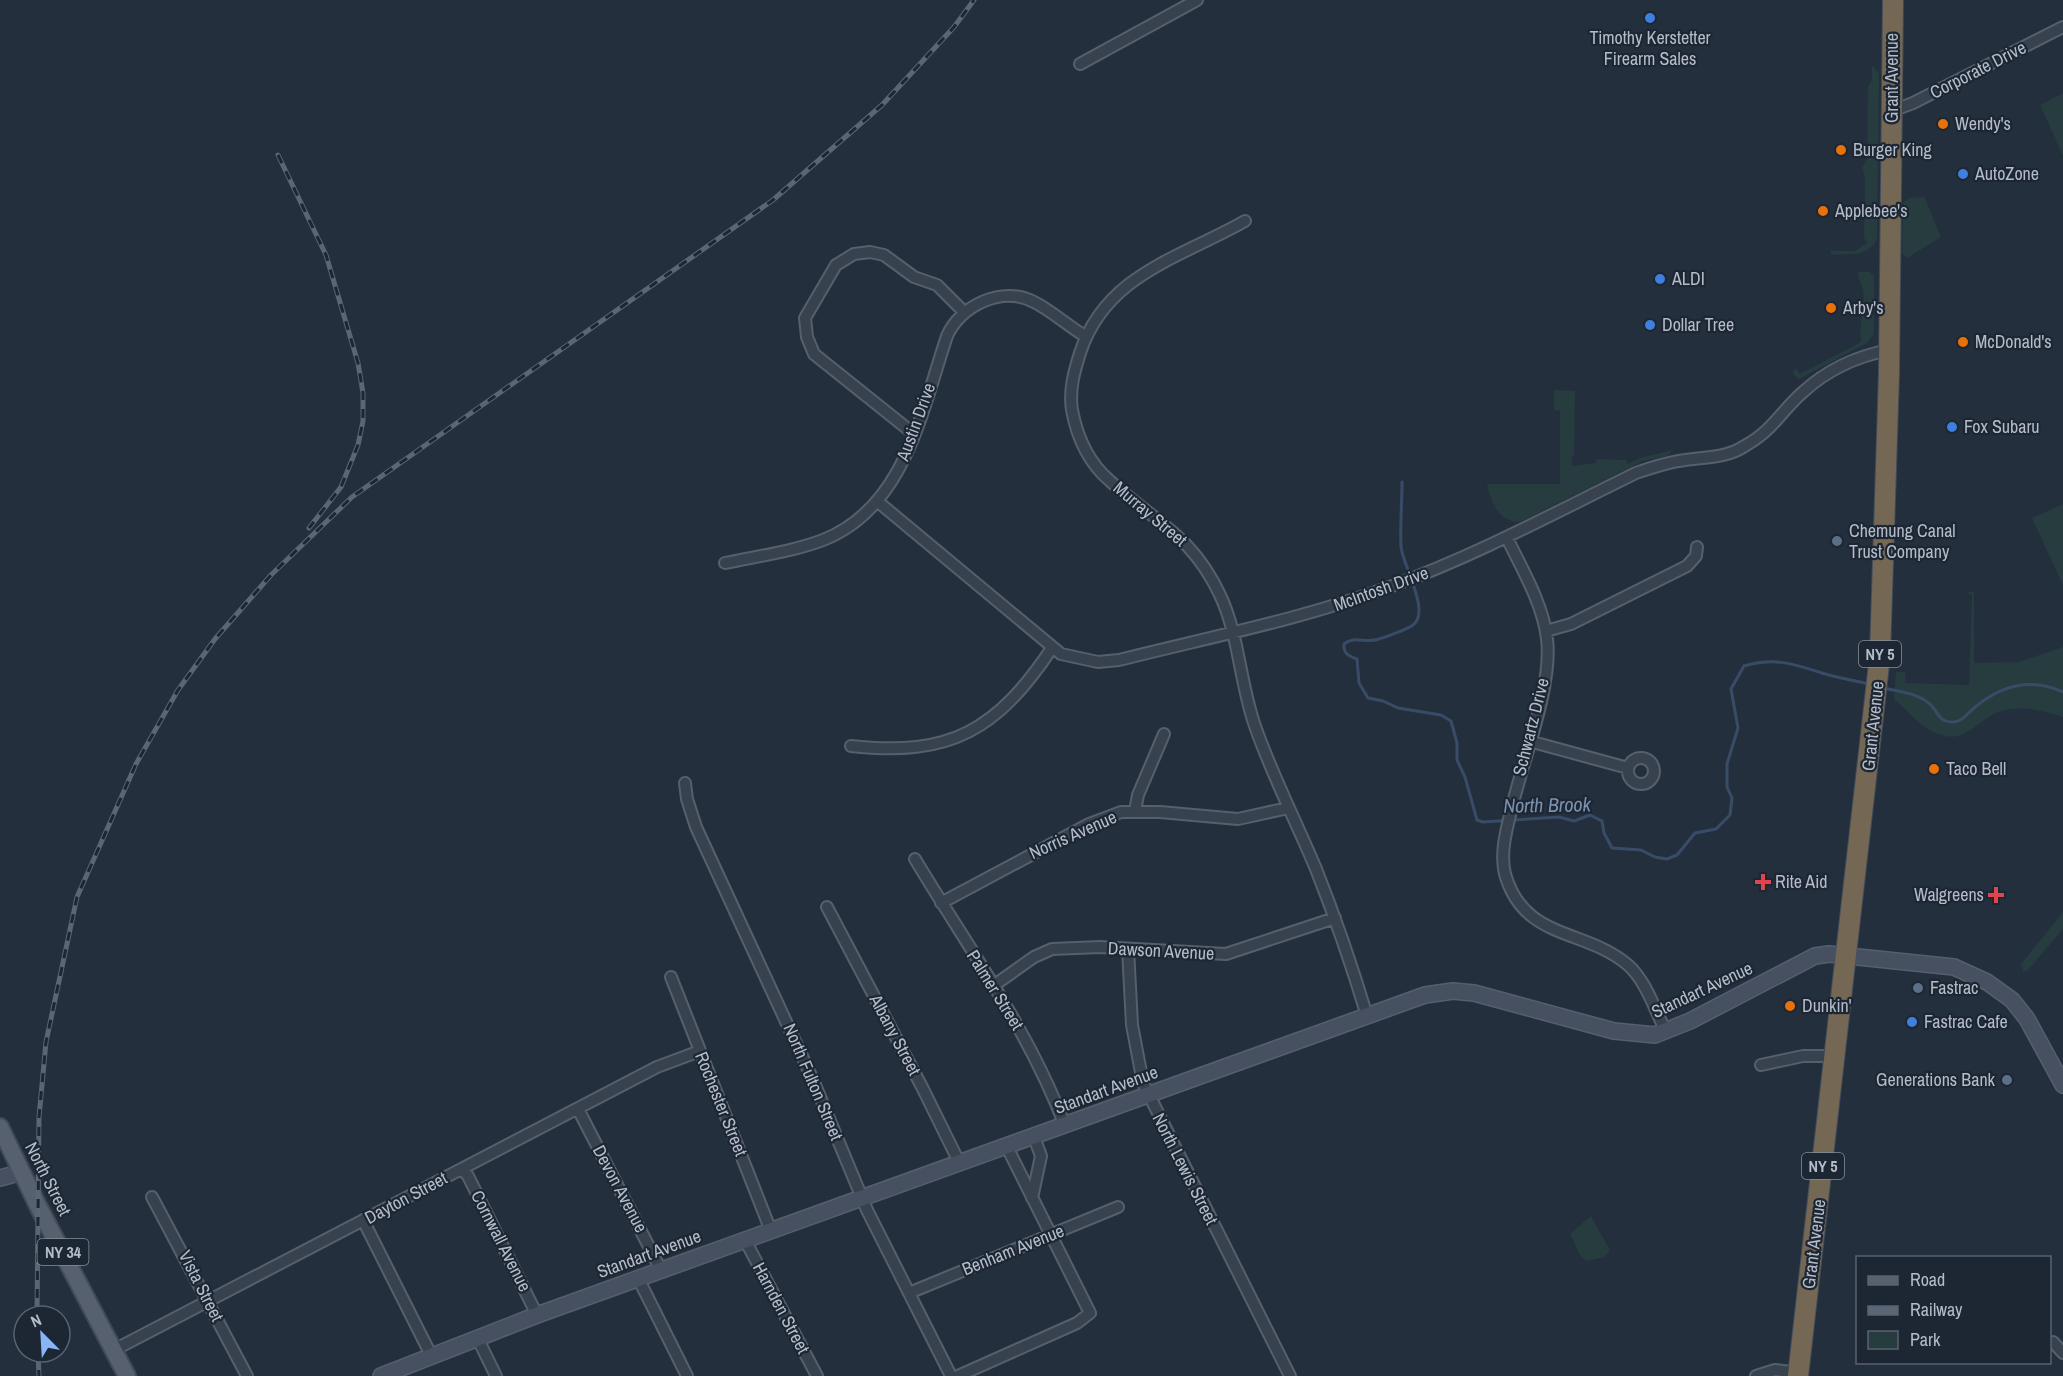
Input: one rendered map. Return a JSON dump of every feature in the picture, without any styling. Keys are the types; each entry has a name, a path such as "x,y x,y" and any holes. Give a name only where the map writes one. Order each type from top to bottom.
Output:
{"highway":[{"name":"Grant Avenue","path":"1799,1374 1880,655 1889,350 1893,0"}],"main road":[{"name":"North Street","path":"0,1127 127,1376"}],"street":[{"path":"1080,64 1197,0"},
{"name":"Corporate Drive","path":"1892,111 1913,103 2063,27"},
{"name":"Murray Street","path":"1245,222 1160,262 1108,303 1094,319 1085,336 1070,393 1074,418 1086,450 1109,480 1156,516 1195,553 1222,598 1254,723 1335,918 1368,1016"},
{"path":"914,434 816,356 807,337 805,318 839,262 854,254 870,252 884,255 909,274 937,285 964,312"},
{"name":"Austin Drive","path":"725,562 786,552 826,539 860,517 877,501 897,474 914,434 951,326 964,312 991,299 1004,297 1027,299 1085,336"},
{"name":"McIntosh Drive","path":"877,501 1052,648 1074,659 1098,662 1119,660 1232,634 1383,590 1507,538 1636,472 1657,465 1717,456 1740,449 1768,432 1803,392 1838,368 1869,354 1889,350"},
{"name":"Schwartz Drive","path":"1507,538 1540,611 1546,631 1546,671 1505,837 1504,866 1510,887 1520,905 1542,924 1627,964 1646,990 1666,1032"},
{"path":"1546,631 1570,624 1687,566 1696,556 1697,547"},
{"path":"851,746 876,749 916,748 963,735 984,724 1011,702 1052,648"},
{"path":"1135,811 1138,795 1164,734"},
{"path":"1529,741 1628,768"},
{"name":"North Fulton Street","path":"685,783 687,799 696,827 813,1080 862,1198 951,1376"},
{"name":"Norris Avenue","path":"941,903 1089,824 1121,812 1135,811 1238,819 1288,808"},
{"name":"Palmer Street","path":"915,859 1044,1073 1065,1126"},
{"name":"Albany Street","path":"826,907 922,1087 960,1164"},
{"name":"Dawson Avenue","path":"993,986 1034,957 1052,949 1128,949 1226,954 1335,918"},
{"name":"North Lewis Street","path":"1128,949 1132,1025 1139,1067 1148,1095 1290,1376"},
{"name":"Standart Avenue","path":"381,1376 477,1337 638,1278 1425,995 1465,992 1614,1031 1646,1035 1666,1032 1815,956 1847,955 1954,968 1988,982 2012,1000 2028,1019 2063,1085"},
{"name":"Rochester Street","path":"671,977 771,1231"},
{"name":"Dayton Street","path":"114,1350 657,1067 700,1051"},
{"path":"1761,1065 1803,1056 1836,1056"},
{"name":"Devon Avenue","path":"578,1109 661,1270"},
{"path":"1032,1198 1041,1156 1034,1137"},
{"path":"958,1376 1077,1323 1090,1313 1007,1147"},
{"name":"Cornwall Avenue","path":"462,1169 468,1176 537,1315"},
{"path":"0,1178 22,1172"},
{"name":"Vista Street","path":"152,1197 247,1376"},
{"name":"Benham Avenue","path":"909,1293 1118,1207"},
{"path":"363,1220 431,1355"},
{"name":"Harnden Street","path":"745,1240 817,1376"},
{"path":"638,1278 687,1376"},
{"path":"477,1337 496,1376"},
{"path":"2053,1342 2063,1353"},
{"path":"1756,1376 1775,1371 1799,1374"}],"green space":[{"path":"1872,65 1879,74 1877,239 1869,249 1863,252 1831,255 1831,251 1855,251 1867,243 1864,237 1865,177 1862,168 1867,159 1868,86 1872,80"},
{"path":"2063,93 2063,156 2040,105"},
{"path":"1909,198 1925,198 1941,237 1907,258 1902,253 1903,203"},
{"path":"1858,272 1870,272 1874,276 1874,334 1867,343 1799,379 1792,373 1796,368 1800,374 1861,342 1860,329 1864,297"},
{"path":"1554,390 1575,391 1572,466 1596,463 1597,459 1626,460 1628,464 1640,458 1673,450 1667,456 1643,461 1520,522 1507,519 1497,510 1487,484 1560,484 1560,411 1554,410"},
{"path":"2063,504 2063,585 2032,518"},
{"path":"1966,592 1974,592 1974,663 2019,662 2063,647 2063,717 2031,709 2007,710 1990,716 1962,735 1944,736 1923,726 1894,699 1896,672 1905,672 1906,683 1969,685 1972,595"},
{"path":"2063,912 2063,929 2029,969 2023,972 2021,964"},
{"path":"1591,1216 1610,1250 1605,1257 1586,1261 1580,1255 1570,1234"}],"waterway":[{"name":"North Brook","path":"1402,482 1401,547 1418,600 1418,619 1413,625 1379,639 1348,641 1344,644 1344,650 1349,656 1357,659 1359,683 1368,698 1383,701 1398,708 1441,715 1451,721 1457,743 1457,760 1465,777 1477,820 1483,822 1559,817 1574,821 1590,815 1602,821 1604,833 1612,848 1641,850 1655,857 1667,859 1677,855 1695,833 1716,829 1730,815 1732,798 1727,787 1727,764 1738,728 1731,689 1744,666 1766,662 1784,663 1869,684"},
{"name":"North Brook","path":"1884,688 1921,698 1931,705 1941,718 1951,722 1961,720 1984,700 2016,686 2039,685 2063,692"}],"railway":[{"path":"37,1304 39,1117 46,1042 77,897 136,764 178,690 215,639 271,575 352,497 773,200 882,105 954,27 974,0"},
{"path":"278,155 326,255 358,363 363,393 363,421 358,445 341,487 309,528"},
{"path":"38,1364 39,1376"}],"place":[{"name":"Timothy Kerstetter Firearm Sales","path":"1650,18"},
{"name":"Wendy's","path":"1943,124"},
{"name":"Burger King","path":"1841,150"},
{"name":"AutoZone","path":"1963,174"},
{"name":"Applebee's","path":"1823,211"},
{"name":"ALDI","path":"1660,279"},
{"name":"Arby's","path":"1831,308"},
{"name":"Dollar Tree","path":"1650,325"},
{"name":"McDonald's","path":"1963,342"},
{"name":"Fox Subaru","path":"1952,427"},
{"name":"Chemung Canal Trust Company","path":"1837,541"},
{"name":"Taco Bell","path":"1934,769"},
{"name":"Rite Aid","path":"1763,882"},
{"name":"Walgreens","path":"1996,895"},
{"name":"Fastrac","path":"1918,988"},
{"name":"Dunkin'","path":"1790,1006"},
{"name":"Fastrac Cafe","path":"1912,1022"},
{"name":"Generations Bank","path":"2007,1080"}]}
